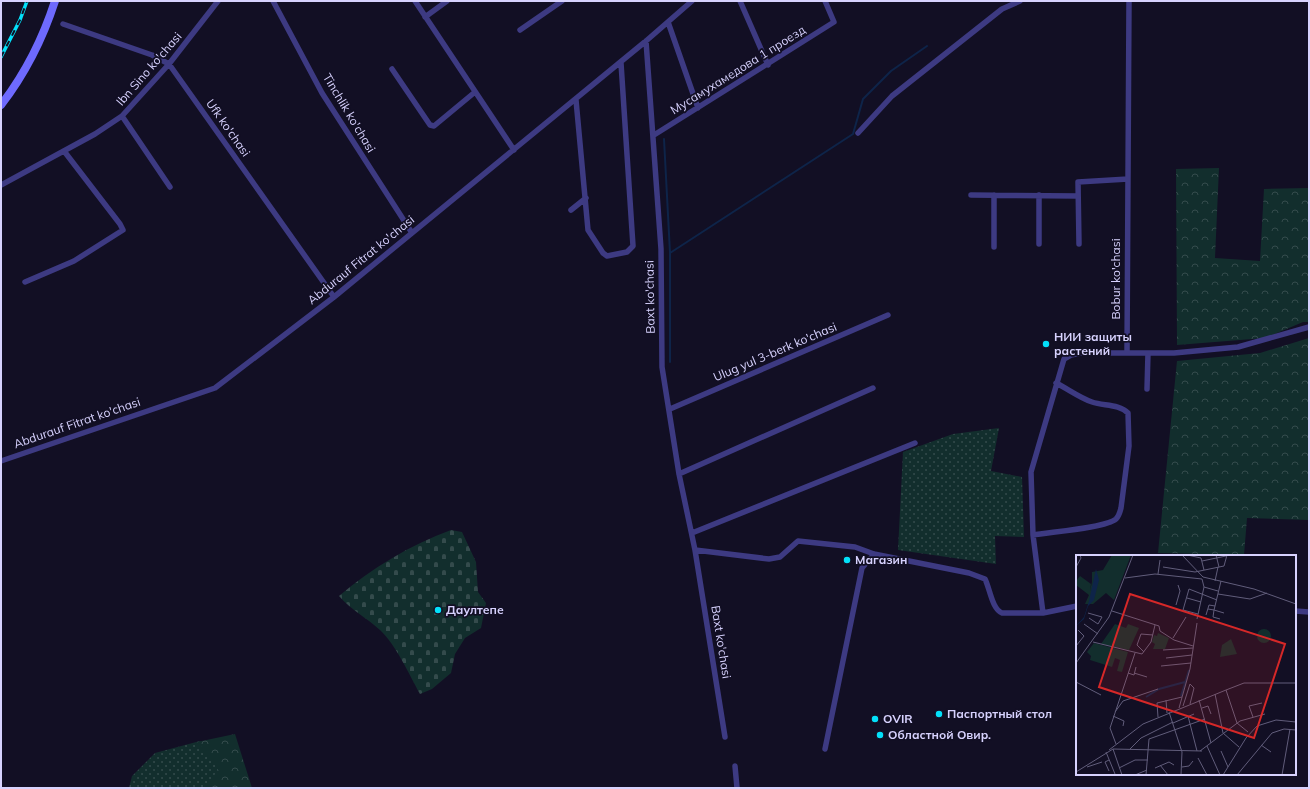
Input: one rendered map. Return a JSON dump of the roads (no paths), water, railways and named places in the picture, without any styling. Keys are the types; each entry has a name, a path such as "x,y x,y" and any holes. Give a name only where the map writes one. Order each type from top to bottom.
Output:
{"main road":[{"path":"1,101 34,47 54,1"},
{"path":"1,105 14,87 35,50 54,1"}],"street":[{"name":"Ibn Sino ko'chasi","path":"1,185 64,151 122,116 169,64 218,1"},
{"name":"Tinchlik ko'chasi","path":"273,1 322,92 412,233"},
{"path":"415,1 514,150"},
{"path":"425,18 447,1"},
{"path":"520,30 560,1"},
{"name":"Abdurauf Fitrat ko'chasi","path":"1,460 215,388 334,297 621,63 692,1"},
{"path":"740,1 768,65"},
{"name":"Мусамухамедова 1 проезд","path":"654,135 768,65 834,22 825,1"},
{"path":"858,133 892,96 1002,9 1020,1"},
{"name":"Bobur ko'chasi","path":"1126,353 1129,1"},
{"path":"668,22 698,108"},
{"name":"Ufk ko'chasi","path":"63,24 152,55 169,64 334,297"},
{"name":"Baxt ko'chasi","path":"646,41 654,135 661,249 662,367 670,409 679,474 695,550 725,737"},
{"path":"576,100 588,230 603,253 607,256 627,252 632,249 633,246 621,63"},
{"path":"392,69 430,125 434,126 475,92"},
{"path":"122,116 170,187"},
{"path":"24,282 74,261 123,230 64,151"},
{"path":"1079,244 1078,182 1128,179"},
{"path":"971,195 1078,196"},
{"path":"994,195 994,247"},
{"path":"1039,195 1039,244"},
{"path":"571,210 586,198"},
{"name":"Ulug yul 3-berk ko'chasi","path":"670,409 888,314"},
{"path":"1043,613 1033,535 1031,472 1064,359 1071,355 1081,353 1174,354 1238,347 1309,327"},
{"path":"1147,389 1148,353"},
{"path":"1033,535 1092,526 1113,521 1119,516 1121,508 1129,446 1128,413 1119,408 1090,402 1056,383"},
{"path":"679,474 873,388"},
{"path":"692,533 915,443"},
{"path":"695,550 769,559 780,557 798,540 855,546 874,554 970,573 985,579 990,588 994,606 1002,613 1043,613 1076,606"},
{"path":"825,749 862,568 874,554"},
{"path":"1296,611 1309,612"},
{"path":"735,766 737,788"}],"waterway":[{"path":"670,253 853,134 863,99 891,71 927,46"},
{"path":"664,139 670,253 670,362"}],"railway":[{"path":"1,57 20,20 27,1"}],"place":[{"name":"НИИ защиты растений","path":"1046,344"},
{"name":"Магазин","path":"847,560"},
{"name":"Даултепе","path":"438,610"},
{"name":"Паспортный стол","path":"939,714"},
{"name":"OVIR","path":"875,719"},
{"name":"Областной Овир.","path":"880,735"}]}
